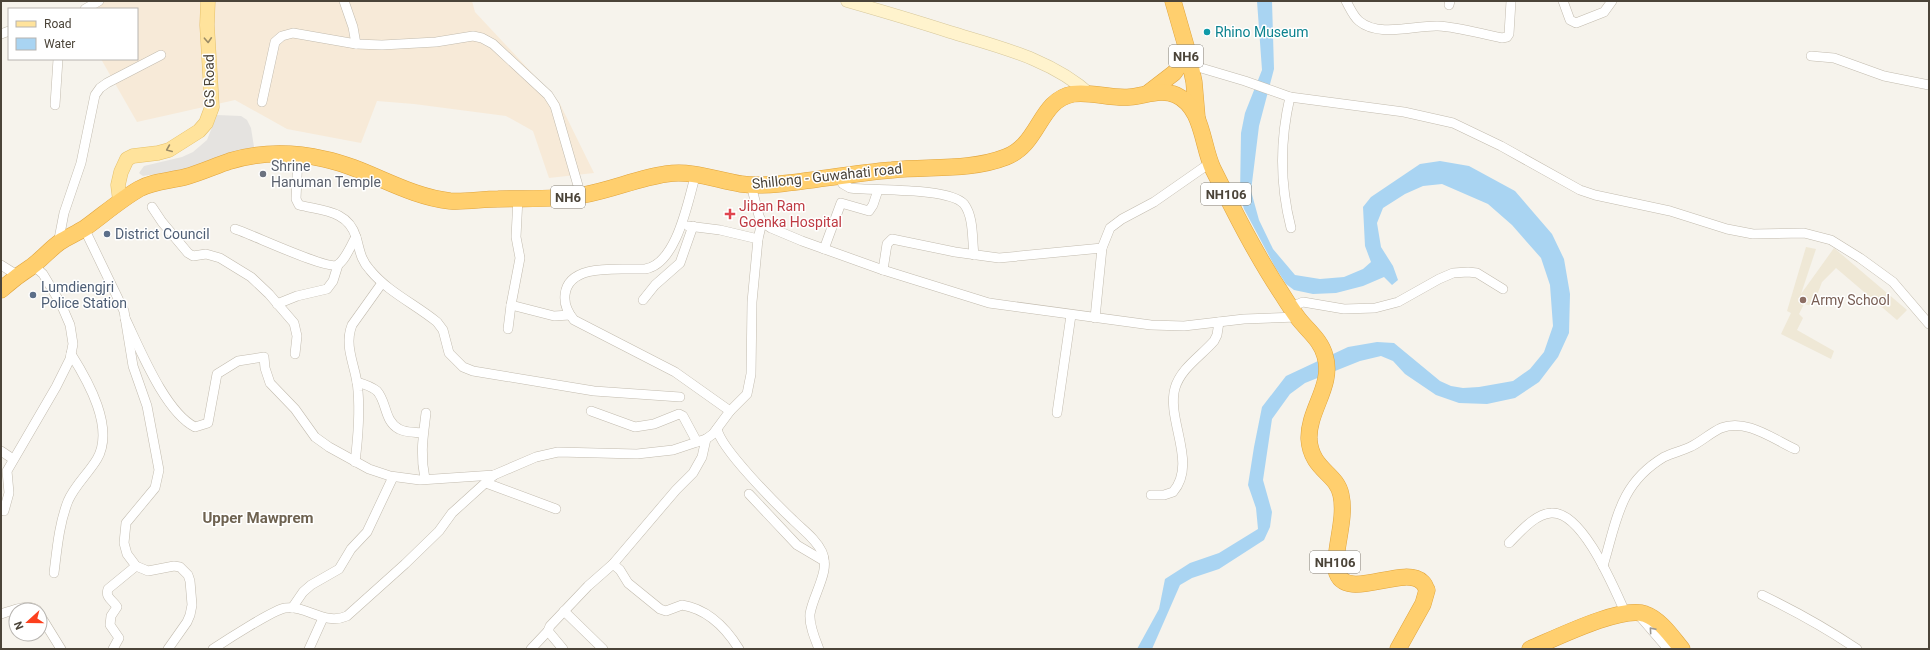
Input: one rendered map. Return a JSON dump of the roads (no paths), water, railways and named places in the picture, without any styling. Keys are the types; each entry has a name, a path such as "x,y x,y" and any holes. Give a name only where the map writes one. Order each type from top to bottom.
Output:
{"highway":[{"name":"NH6","path":"1145,95 1190,59 1173,1"},
{"name":"NH106","path":"1190,59 1197,118 1210,163 1268,271 1296,314 1318,340 1325,352 1327,365 1326,378 1309,431 1311,451 1316,462 1335,482 1342,496 1341,526 1335,564 1338,576 1341,580 1352,585 1410,577 1422,581 1427,590 1419,612 1398,649"},
{"name":"NH106","path":"1145,95 1164,92 1176,95 1185,100 1197,118"},
{"name":"Shillong - Guwahati road","path":"1,290 17,275 33,265 58,244 84,228 120,201 151,184 186,176 241,158 264,155 298,155 340,163 409,190 450,200 581,196 666,174 696,173 751,185 784,184 884,170 968,165 1004,158 1021,148 1028,141 1044,115 1059,99 1076,93 1122,98 1145,95"},
{"path":"1530,649 1630,612 1646,614 1655,620 1682,649"}],"main road":[{"name":"GS Road","path":"120,201 118,185 127,159 133,156 169,150 199,132 206,123 212,107 207,25 208,1"}],"street":[{"path":"87,8 99,1"},
{"path":"344,1 353,27 356,44"},
{"path":"847,1 1010,50 1060,72 1077,82 1091,95"},
{"path":"1346,1 1360,22 1371,27 1391,30 1436,26 1502,38 1509,34 1511,1"},
{"path":"1564,1 1570,20 1576,24 1604,12 1612,1"},
{"path":"262,102 272,54 276,42 282,36 293,33 356,44 382,45 436,42 473,36 482,38 493,44 548,95 555,106 581,196"},
{"path":"58,244 64,214 81,163 96,95 100,88 107,83 160,55"},
{"path":"1811,56 1834,58 1884,76 1929,84"},
{"path":"1190,59 1287,96 1404,112 1453,123 1501,146 1580,190 1595,195 1670,211 1727,229 1753,234 1804,234 1831,240 1860,258 1893,282 1929,324"},
{"path":"55,105 58,60"},
{"path":"1287,96 1282,182 1285,206 1291,228"},
{"path":"298,155 297,203 302,206 330,211 341,216 352,227 356,237 359,254 363,262 382,283 438,322 443,330 449,353 463,367 485,373 594,391 680,397"},
{"path":"1095,318 1102,248 1107,233 1115,223 1143,209 1210,163"},
{"path":"696,173 680,224 666,256 652,268 590,271 576,276 567,288 565,295 570,315 574,320 676,372 730,411"},
{"path":"838,176 843,184 850,188 898,190 938,194 960,201 964,205 969,216 974,255"},
{"path":"125,318 170,404 189,424 195,427 208,424 217,374 238,361 264,358 265,368 270,383 291,403 315,437 368,469 393,476 420,480 494,474 536,457 553,453 659,453 702,440 717,429 730,411 746,394 751,374 752,302 758,239 762,222 751,185"},
{"path":"824,249 841,203 870,211 878,190"},
{"path":"508,329 511,304 520,258 516,237 518,198"},
{"path":"152,207 162,222 188,253 196,256 211,254 234,265 251,277 291,318 296,329 297,336 295,354"},
{"path":"762,222 783,234 824,249 883,270 989,303 1151,325 1184,326 1296,314 1303,302 1344,309 1375,308 1402,300 1439,278 1453,273 1477,273 1503,289"},
{"path":"680,224 720,230 758,239"},
{"path":"643,300 655,285 680,263 693,226"},
{"path":"84,228 124,311 133,366 147,406 159,470 155,488 129,519 124,528 124,543 127,554 136,566 148,571 174,566 180,567 188,575 192,606 190,615 187,622 168,649"},
{"path":"235,229 311,260 330,266 338,265"},
{"path":"277,304 297,296 327,289 333,281 338,265 356,237"},
{"path":"883,270 887,244 892,239 974,255 999,258 1102,248"},
{"path":"1,265 17,275"},
{"path":"4,511 10,493 7,471 56,387 74,344 70,325 61,304 43,274 33,265"},
{"path":"355,462 359,432 357,382 349,351 348,333 382,283"},
{"path":"511,304 554,316 570,315"},
{"path":"1057,412 1071,315"},
{"path":"1151,495 1164,495 1173,492 1181,480 1182,462 1175,411 1175,387 1181,375 1214,341 1217,335 1219,322"},
{"path":"54,573 60,527 67,503 74,489 96,460 100,453 102,444 99,410 71,354"},
{"path":"357,382 372,387 379,394 388,417 395,426 404,431 423,432"},
{"path":"531,649 548,632 550,626 588,586 613,564 676,490 693,473 702,457 702,440 683,416 679,414 654,424 635,427 591,411"},
{"path":"425,479 421,460 426,413"},
{"path":"1603,566 1620,509 1627,492 1638,478 1665,457 1691,447 1720,428 1730,425 1743,425 1795,449"},
{"path":"717,429 718,435 726,447 822,551 824,569 810,615 813,632 819,649"},
{"path":"1,452 13,459"},
{"path":"213,649 279,610 292,608 323,618 335,620 347,616 439,531 452,513 494,474"},
{"path":"292,608 303,592 311,585 339,569 351,549 367,532 393,476"},
{"path":"486,483 556,509"},
{"path":"749,494 797,545 824,561"},
{"path":"1509,543 1529,524 1541,516 1550,513 1560,514 1568,518 1583,534 1630,612 1668,649"},
{"path":"613,564 620,570 628,583 660,609 666,611 682,605 701,611 711,617 727,632 739,649"},
{"path":"113,649 119,638 112,629 110,621 117,607 106,593 108,589 136,566"},
{"path":"1762,595 1803,615 1857,649"},
{"path":"564,611 603,649"},
{"path":"309,649 323,618"},
{"path":"48,628 61,649"},
{"path":"548,632 563,649"}],"water":[{"path":"1257,1 1272,1 1274,69 1259,126 1251,191 1259,220 1273,249 1295,275 1320,279 1344,277 1363,269 1371,262 1365,246 1363,207 1371,197 1420,164 1440,161 1469,166 1515,191 1552,234 1564,259 1570,294 1569,333 1558,357 1539,382 1515,398 1487,404 1459,403 1436,395 1405,374 1393,361 1381,356 1360,361 1305,383 1290,394 1272,419 1263,480 1272,512 1270,527 1264,540 1219,569 1192,578 1180,585 1152,649 1137,649 1159,609 1165,579 1190,563 1219,553 1258,529 1256,508 1248,485 1254,447 1262,407 1286,376 1348,347 1377,342 1394,343 1440,381 1451,386 1463,388 1479,387 1513,381 1530,369 1544,352 1553,326 1550,285 1541,258 1512,225 1488,204 1442,184 1423,186 1405,194 1383,208 1377,223 1381,247 1393,266 1398,280 1392,285 1384,277 1363,286 1336,293 1313,294 1294,290 1286,284 1275,267 1244,209 1240,195 1241,133 1245,113 1262,70"}],"place":[{"name":"Rhino Museum","path":"1207,32"},
{"name":"Shrine Hanuman Temple","path":"263,174"},
{"name":"Jiban Ram Goenka Hospital","path":"730,214"},
{"name":"District Council","path":"107,234"},
{"name":"Lumdiengjri Police Station","path":"33,295"},
{"name":"Army School","path":"1803,300"}],"district":[{"name":"Upper Mawprem","path":"258,518"}]}
